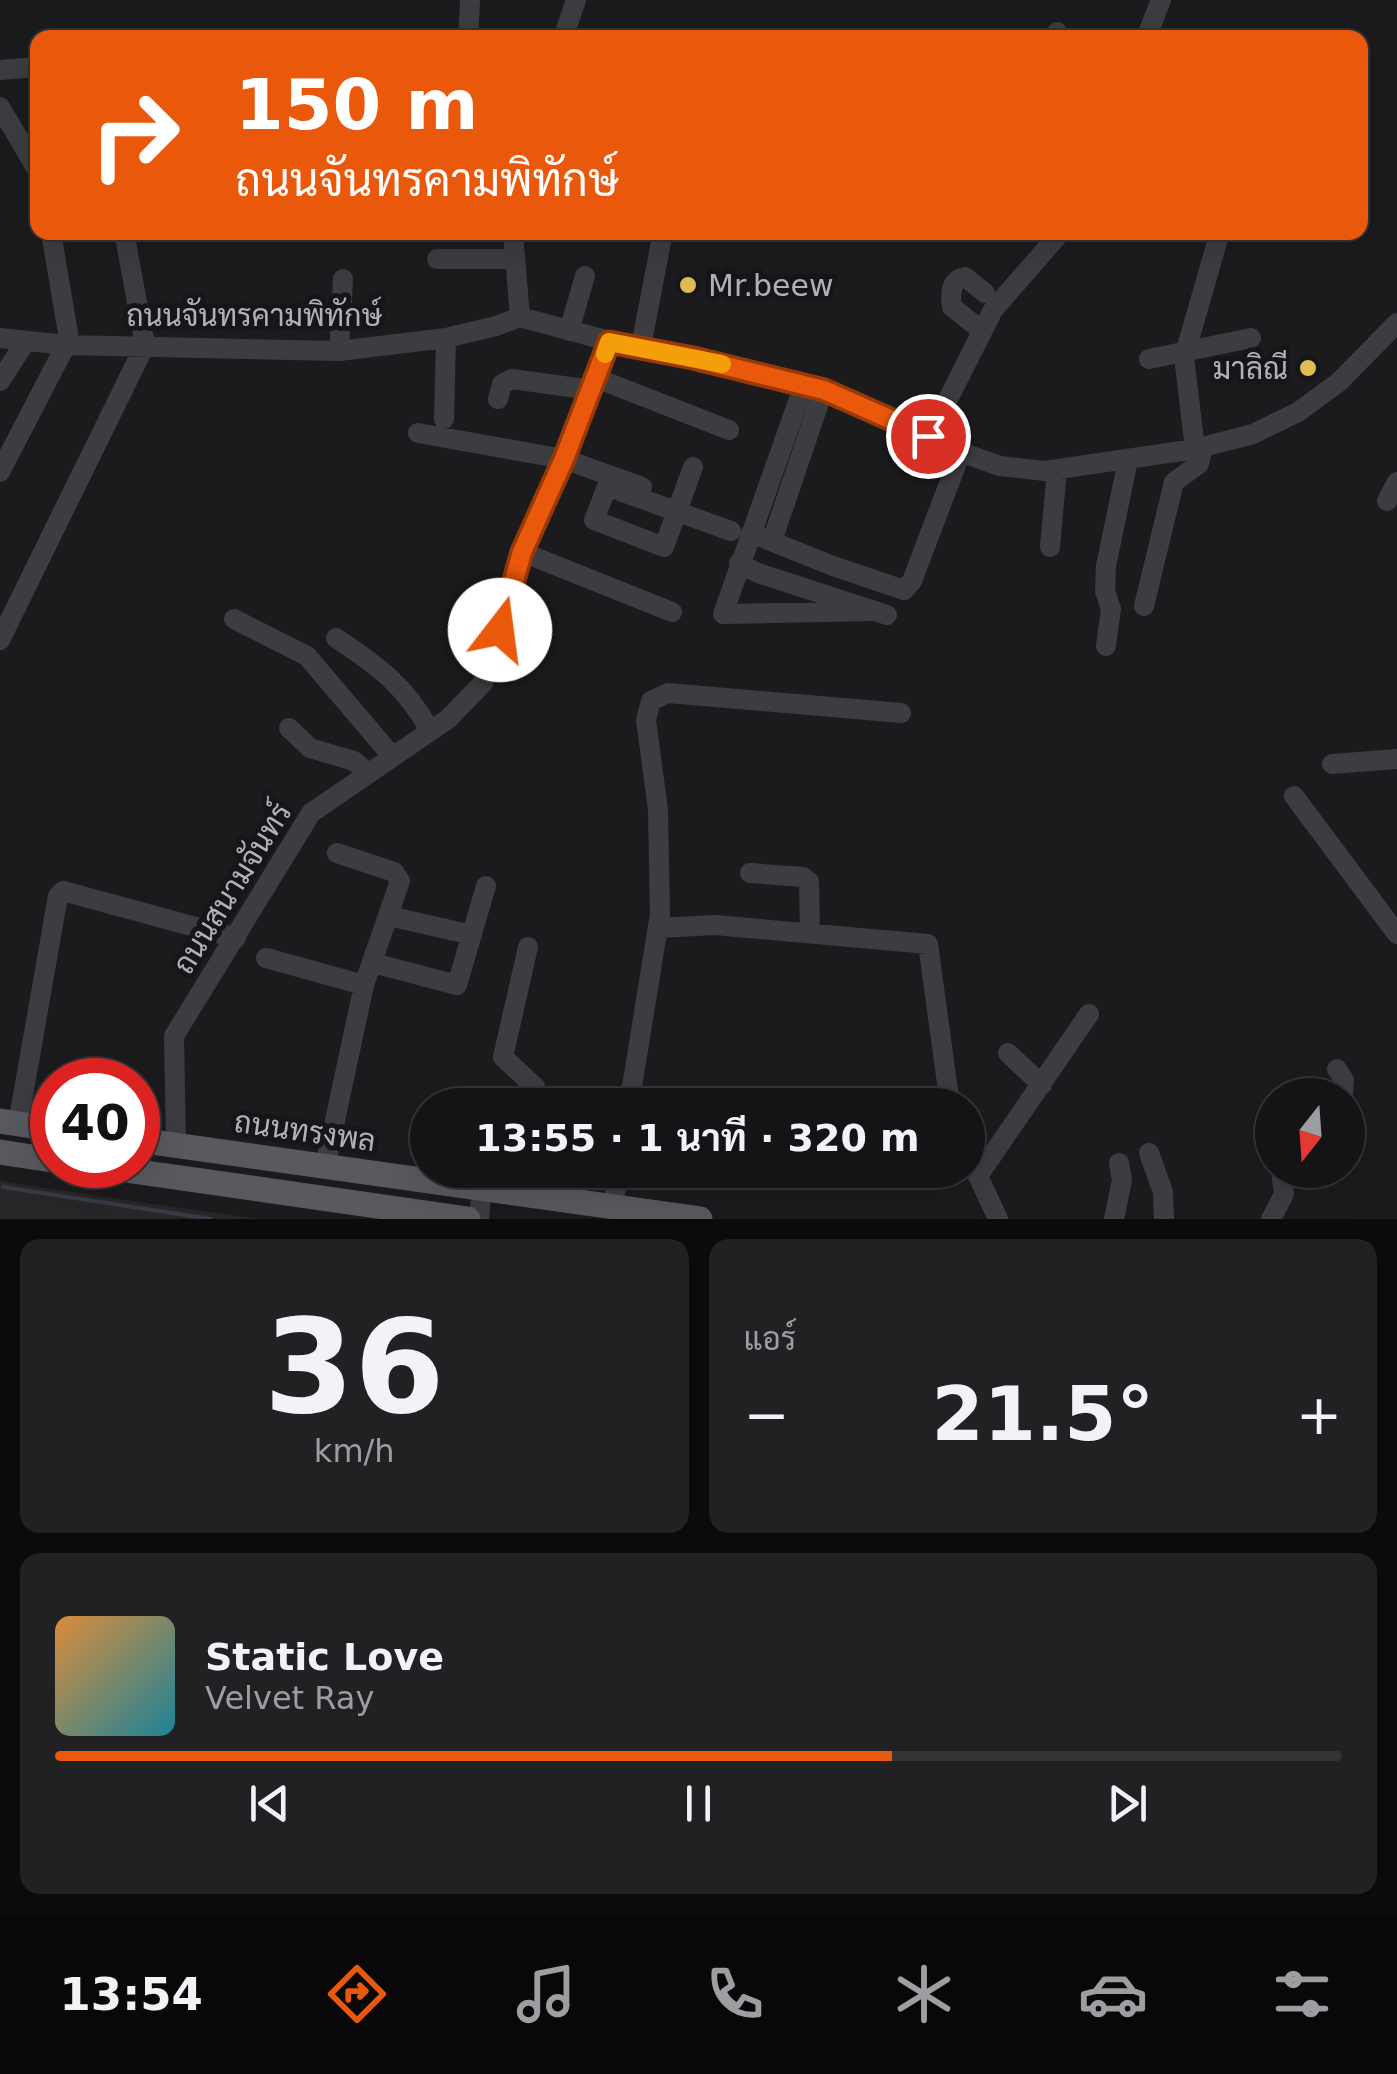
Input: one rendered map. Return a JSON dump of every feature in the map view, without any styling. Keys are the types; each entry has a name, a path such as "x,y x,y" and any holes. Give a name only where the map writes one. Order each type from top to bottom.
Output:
{"main road":[{"name":"ถนนทรงพล","path":"160,1143 410,1178"},
{"path":"0,1152 30,1157"},
{"path":"160,1175 468,1219"},
{"name":"ถนนทรงพล","path":"545,1188 612,1206 700,1219"}],"street":[{"path":"565,30 576,0"},
{"path":"1149,30 1161,0"},
{"path":"468,30 470,1"},
{"path":"0,70 30,68"},
{"path":"0,108 30,154"},
{"path":"0,472 68,345 52,240"},
{"path":"2,632 144,344 125,240"},
{"path":"513,240 520,317 609,342 641,346 814,388 1000,466 1057,470 1199,448 1253,434 1298,412 1338,382 1397,322"},
{"path":"641,346 661,240"},
{"path":"928,436 993,310 1054,240"},
{"path":"1144,606 1174,482 1199,464 1184,376 1185,351 1218,240"},
{"path":"438,259 514,260"},
{"path":"569,331 585,276"},
{"path":"981,330 952,306 950,297 952,286 965,277 986,293"},
{"path":"339,351 343,279"},
{"name":"ถนนจันทรคามพิทักษ์","path":"0,338 68,345 339,351 446,338 520,317"},
{"path":"444,419 446,338"},
{"path":"1150,359 1252,338"},
{"path":"0,381 26,341"},
{"name":"ถนนสนามจันทร์","path":"160,1136 174,1036 311,813 430,731 466,703 483,682 522,552 562,464 609,342"},
{"path":"498,399 502,384 512,378 594,384 730,430"},
{"path":"739,563 758,573 880,613 722,614 739,563 741,532 814,388"},
{"path":"772,542 814,388"},
{"path":"418,433 562,464 642,487"},
{"path":"562,464 607,487 904,590 912,581 961,452"},
{"path":"1106,646 1111,609 1105,591 1106,566 1128,460"},
{"path":"607,487 594,520 664,548 693,466"},
{"path":"1050,547 1057,470"},
{"path":"522,552 672,612"},
{"path":"234,619 307,656 392,756"},
{"path":"336,638 390,676 414,702 430,731"},
{"path":"632,1088 659,928 658,810 646,720 651,702 668,694 901,713"},
{"path":"289,728 310,748 354,762 368,773"},
{"path":"1332,764 1397,760"},
{"path":"1294,796 1397,934"},
{"path":"325,1167 364,985 400,877 337,852"},
{"path":"750,873 804,877 809,882 810,933"},
{"path":"373,963 454,986 461,978 486,886"},
{"path":"9,1123 58,896 64,892 236,938"},
{"path":"388,916 472,935"},
{"path":"659,928 714,926 928,944 948,1088"},
{"path":"528,947 503,1057 535,1088"},
{"path":"266,958 364,985"},
{"path":"985,1154 1042,1085 1089,1014"},
{"path":"1008,1054 1042,1085"},
{"path":"1337,1070 1343,1078"},
{"path":"1149,1152 1162,1192 1164,1219"},
{"path":"1114,1219 1122,1180 1118,1164"},
{"path":"479,1219 482,1188"},
{"path":"612,1206 615,1188"},
{"path":"983,1188 998,1219"},
{"path":"1271,1219 1283,1188"}],"shaded area":[{"path":"0,1181 259,1219 0,1219"}],"waterway":[{"path":"3,1187 211,1219"}],"slow traffic":[{"path":"605,354 609,342 722,364"}],"place":[{"name":"Mr.beew","path":"688,285"},
{"name":"มาลิณี","path":"1308,368"}],"route":[{"path":"500,630 522,552 564,459 609,342 641,346 824,390 928,436"}]}
